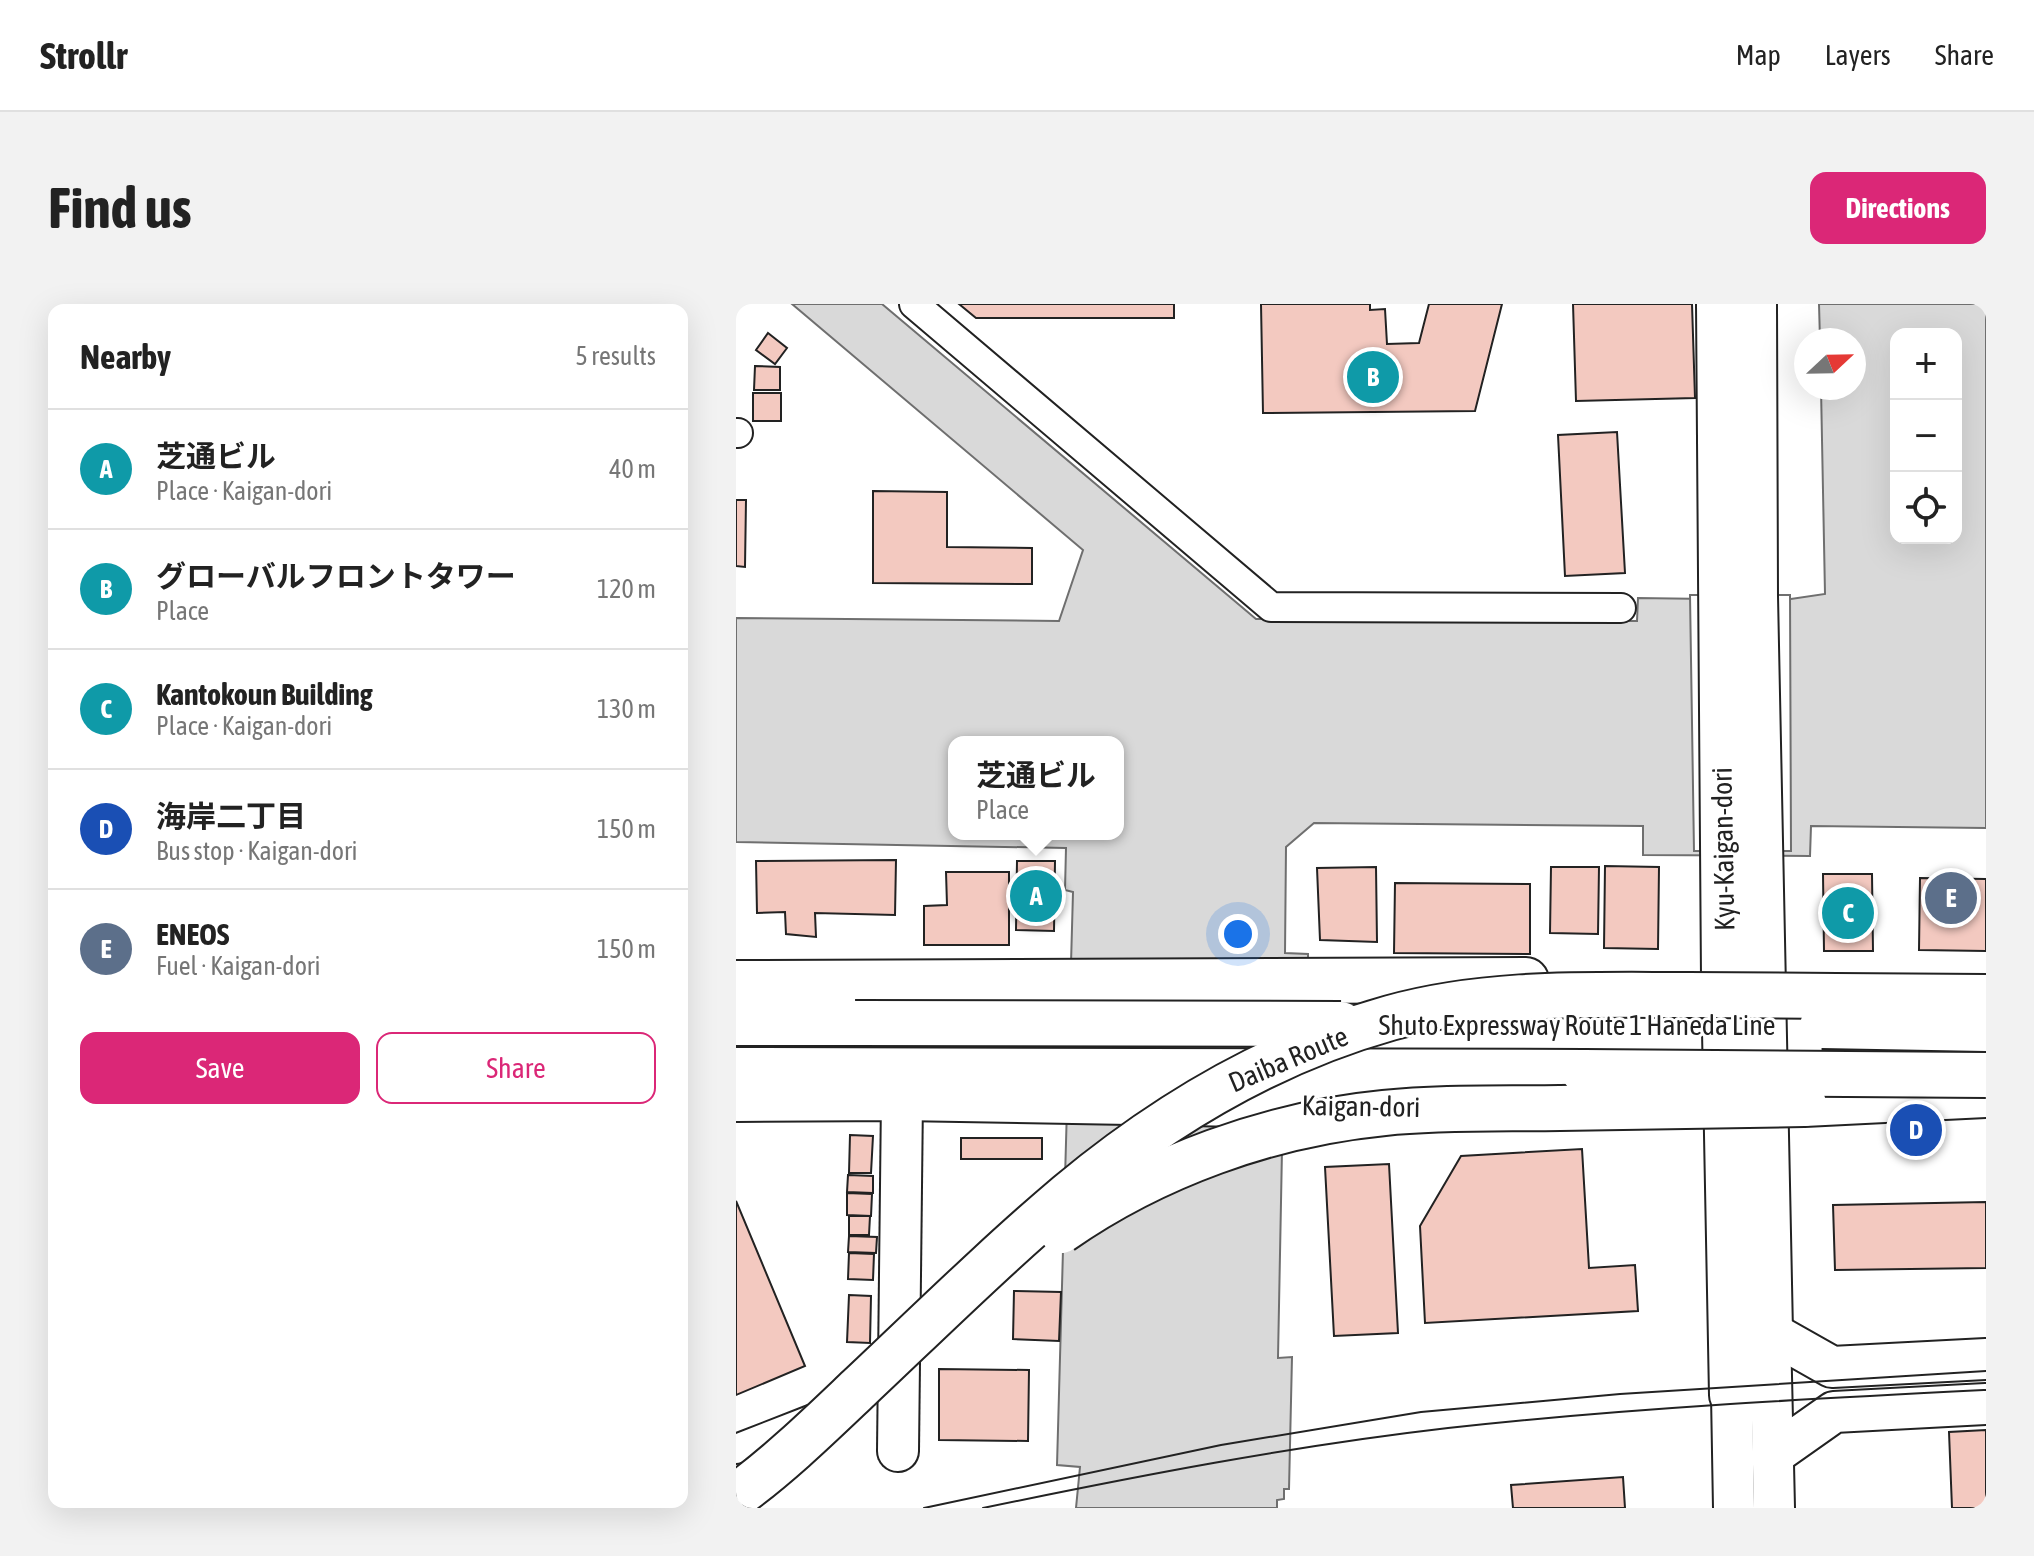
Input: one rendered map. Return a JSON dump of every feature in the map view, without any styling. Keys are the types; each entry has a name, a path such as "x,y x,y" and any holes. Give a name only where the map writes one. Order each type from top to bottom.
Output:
{"main road":[{"name":"Kyu-Kaigan-dori","path":"1719,304 1738,596 1743,979 1765,1110 1770,1332"},
{"name":"Kyu-Kaigan-dori","path":"1738,596 1754,304"},
{"path":"736,983 1986,981"},
{"name":"Daiba Route","path":"741,1487 791,1451 1034,1226 1116,1156 1168,1118 1224,1085 1338,1034 1394,1017 1510,998 1616,995 1986,997"},
{"name":"Shuto Expressway Route 1 Haneda Line","path":"736,1023 1986,1029"},
{"name":"Shuto Expressway Route 1 Haneda Line","path":"737,1096 1986,1075"},
{"path":"1765,1110 1986,1095"},
{"name":"Kaigan-dori","path":"737,1096 1986,1115"},
{"path":"741,1487 823,1447 987,1289 1032,1251 1078,1219 1132,1188 1226,1148 1304,1126 1380,1113 1986,1106"},
{"name":"Kyu-Kaigan-dori","path":"1732,1395 1765,1110"}],"street":[{"path":"914,304 1271,607 1621,608"},
{"path":"898,1451 902,1098"},
{"path":"1770,1332 1832,1367 1986,1359"},
{"path":"1770,1332 1774,1508"},
{"path":"741,1487 899,1388"},
{"path":"1732,1395 1734,1508"},
{"path":"1773,1455 1834,1412 1986,1404"}],"shaded area":[{"path":"792,304 882,304 1256,619 1637,621 1638,598 1784,600 1825,594 1821,400 1866,400 1866,328 1820,328 1819,304 1986,304 1986,828 1811,826 1810,856 1643,855 1643,826 1314,823 1286,847 1285,953 1308,954 1309,1148 1282,1150 1278,1358 1292,1357 1289,1489 1284,1489 1284,1499 1277,1500 1277,1508 1076,1508 1080,1467 1057,1465 1073,892 1065,890 1066,848 736,842 736,618 1059,621 1083,550"}],"pier":[{"path":"1690,595 1790,595 1791,851 1694,851"}],"building":[{"path":"959,304 1174,304 1174,318 976,318"},
{"path":"1261,304 1370,304 1370,310 1385,309 1387,344 1419,343 1429,304 1502,304 1475,411 1263,413"},
{"path":"1573,304 1692,304 1695,398 1576,401"},
{"path":"768,333 787,348 775,364 756,350"},
{"path":"755,366 780,367 780,390 754,390"},
{"path":"753,393 781,393 781,421 753,421"},
{"path":"1617,432 1625,573 1565,576 1558,435"},
{"path":"873,491 947,492 947,547 1032,548 1032,584 873,583"},
{"path":"736,500 746,500 745,567 736,566"},
{"path":"896,860 895,915 815,913 816,937 786,934 785,912 757,913 756,861"},
{"path":"1017,861 1055,861 1054,931 1016,930"},
{"path":"1605,866 1659,867 1658,949 1604,948"},
{"path":"1376,867 1377,942 1320,940 1317,868"},
{"path":"1551,867 1599,867 1598,934 1550,933"},
{"path":"946,872 1009,872 1009,945 924,945 924,906 947,905"},
{"path":"1823,874 1872,874 1873,951 1824,951"},
{"path":"1920,878 1986,879 1986,951 1919,950"},
{"path":"1395,883 1530,884 1530,954 1394,953"},
{"path":"850,1135 873,1136 871,1173 849,1173"},
{"path":"961,1138 1042,1138 1042,1159 961,1159"},
{"path":"1582,1149 1589,1268 1635,1265 1638,1311 1425,1323 1420,1226 1461,1156"},
{"path":"1389,1164 1398,1333 1334,1336 1325,1167"},
{"path":"848,1175 873,1176 873,1193 847,1192"},
{"path":"847,1193 872,1194 871,1216 847,1215"},
{"path":"736,1201 805,1366 736,1395"},
{"path":"1986,1202 1986,1268 1835,1270 1833,1205"},
{"path":"849,1216 870,1216 869,1235 849,1235"},
{"path":"849,1236 877,1237 876,1253 848,1252"},
{"path":"849,1253 874,1254 873,1280 848,1279"},
{"path":"1014,1291 1061,1292 1059,1341 1013,1339"},
{"path":"849,1295 871,1296 870,1343 847,1342"},
{"path":"939,1369 1029,1370 1028,1441 939,1440"},
{"path":"1986,1430 1986,1508 1952,1508 1949,1432"},
{"path":"1623,1477 1625,1508 1513,1508 1511,1485"}],"tram line":[{"path":"924,1508 1221,1445 1421,1412 1620,1394 1986,1371"},
{"path":"983,1508 1215,1463 1448,1428 1650,1410 1986,1390"}],"place":[{"name":"グローバルフロントタワー","path":"1373,377"},
{"name":"芝通ビル","path":"1036,896"},
{"name":"ENEOS","path":"1951,898"},
{"name":"Kantokoun Building","path":"1848,913"},
{"name":"海岸二丁目","path":"1916,1130"}]}
